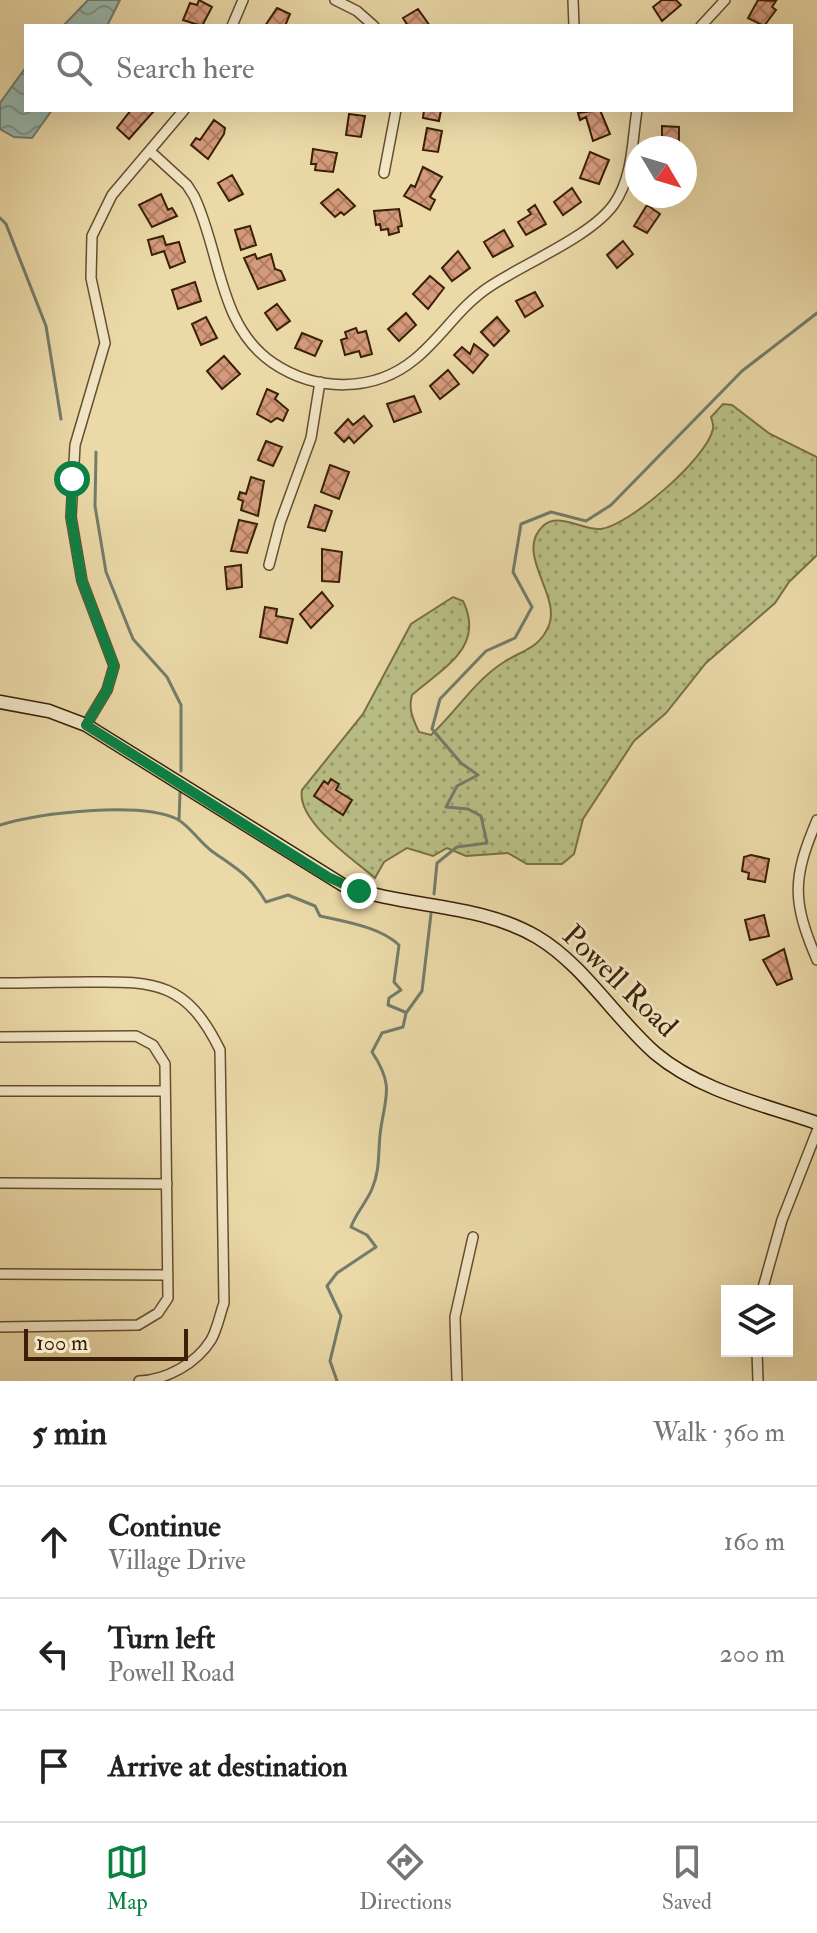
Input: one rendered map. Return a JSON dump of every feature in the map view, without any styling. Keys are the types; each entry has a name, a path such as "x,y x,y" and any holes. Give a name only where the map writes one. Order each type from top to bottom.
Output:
{"street":[{"path":"233,24 243,0"},
{"path":"335,0 357,11 372,24"},
{"path":"573,0 574,24"},
{"path":"703,24 725,0"},
{"path":"86,725 107,690 114,666 82,581 71,517 75,445 105,343 91,278 92,236 112,195 182,112"},
{"path":"384,173 396,112"},
{"path":"151,152 194,196 234,318 244,335 275,364 320,382 357,384 400,370 443,331 466,303 596,224 614,204 627,181 637,112"},
{"path":"269,565 280,523 311,438 320,382"},
{"name":"Powell Road","path":"0,702 49,711 86,725 343,885 370,894 476,911 532,935 565,959 644,1043 684,1074 817,1123"},
{"path":"817,820 800,860 796,894 801,921 817,960"},
{"path":"0,983 143,981 176,994 206,1022 220,1050 224,1303 211,1340 189,1362 158,1380 139,1381"},
{"path":"0,1037 136,1036 153,1045 165,1064 168,1275 168,1298 158,1313 138,1325 0,1327"},
{"path":"0,1091 165,1091"},
{"path":"764,1285 782,1220 817,1131"},
{"path":"0,1183 167,1184"},
{"path":"457,1381 455,1317 473,1237"},
{"path":"0,1274 168,1275"},
{"path":"757,1357 758,1381"}],"green space":[{"path":"723,404 732,405 770,434 817,457 817,555 789,582 775,603 706,663 666,713 634,741 583,819 574,854 562,864 527,864 508,853 466,856 447,848 433,856 407,848 384,862 375,878 317,826 303,802 302,790 363,714 411,624 453,597 463,601 469,617 465,645 457,656 412,695 411,709 419,732 431,735 484,678 504,662 536,644 545,633 551,613 533,549 535,537 543,526 556,520 601,529 630,516 666,488 697,456 713,429 711,417"}],"water":[{"path":"88,0 120,0 108,24 65,24"},
{"path":"24,70 24,112 51,112 32,138 14,137 0,129 0,103"}],"building":[{"path":"199,0 212,7 203,24 183,20 190,3 197,5"},
{"path":"662,0 676,0 681,5 662,21 653,7"},
{"path":"758,0 776,1 772,7 776,10 766,24 748,18"},
{"path":"277,8 290,14 286,24 266,24"},
{"path":"418,9 429,24 407,24 403,18"},
{"path":"129,112 153,112 129,139 117,128"},
{"path":"424,112 441,112 439,121 423,118"},
{"path":"601,112 610,134 593,141 586,117 580,120 578,113"},
{"path":"349,114 365,116 361,137 346,135"},
{"path":"214,120 225,128 208,159 191,145 196,138 200,140"},
{"path":"662,126 679,127 679,136 662,136"},
{"path":"427,128 442,131 438,152 423,150"},
{"path":"313,149 337,153 333,172 315,170 316,164 311,164"},
{"path":"590,152 609,160 599,184 580,178"},
{"path":"423,167 442,177 430,197 435,200 430,210 404,196 411,185 415,187"},
{"path":"232,175 243,194 229,201 218,183"},
{"path":"572,188 581,202 563,215 554,202"},
{"path":"338,189 355,206 344,215 341,212 335,217 321,203"},
{"path":"161,194 168,210 172,208 177,216 152,227 139,205"},
{"path":"535,205 546,224 526,235 518,222 531,214 528,210"},
{"path":"645,208 660,214 647,233 634,226"},
{"path":"399,209 402,226 398,227 399,232 389,235 388,229 381,230 380,224 376,225 374,211"},
{"path":"250,226 256,245 241,250 235,230"},
{"path":"504,230 513,246 493,257 484,242"},
{"path":"163,236 166,245 179,242 185,262 170,268 164,251 152,255 148,240"},
{"path":"623,241 633,254 617,268 607,255"},
{"path":"458,251 470,268 452,281 442,268"},
{"path":"255,254 257,259 271,254 275,269 281,271 285,280 258,289 244,258"},
{"path":"430,276 444,288 428,309 413,294"},
{"path":"195,282 201,301 178,309 172,290"},
{"path":"535,292 543,306 525,317 516,301"},
{"path":"277,304 290,321 277,330 265,313"},
{"path":"406,313 416,325 399,341 388,329"},
{"path":"206,317 217,338 201,345 192,324"},
{"path":"497,317 509,331 494,346 481,332"},
{"path":"356,328 358,333 366,331 372,354 361,357 359,351 345,355 341,340 347,338 345,332"},
{"path":"302,333 322,341 315,356 295,348"},
{"path":"474,344 488,355 473,373 454,355 462,347 470,354"},
{"path":"224,356 240,374 222,389 207,371"},
{"path":"448,370 459,384 440,399 430,386"},
{"path":"267,389 278,394 275,399 288,410 283,421 277,418 271,422 257,414"},
{"path":"414,396 421,412 394,422 387,404"},
{"path":"364,416 372,426 354,443 349,437 344,442 335,433 348,419 353,425"},
{"path":"266,441 282,447 273,466 258,460"},
{"path":"330,465 349,472 339,499 321,492"},
{"path":"251,477 264,481 258,516 241,510 243,501 238,499 240,492 246,494"},
{"path":"315,505 332,511 325,531 308,527"},
{"path":"239,520 257,524 247,553 231,551"},
{"path":"322,549 342,552 339,582 322,581"},
{"path":"241,565 242,587 227,589 225,567"},
{"path":"322,592 333,606 311,628 300,614"},
{"path":"265,607 277,609 276,616 293,619 287,643 260,637"},
{"path":"331,779 339,784 336,790 352,800 343,815 314,796 324,781 328,784"},
{"path":"751,855 769,859 765,882 748,879 749,873 742,871 744,857"},
{"path":"764,915 769,936 750,940 745,920"},
{"path":"784,949 792,979 777,985 763,960"}],"waterway":[{"path":"0,218 6,224 46,326 61,419"},
{"path":"434,894 437,863 457,847 487,843 481,816 468,809 446,807 457,786 478,775 461,763 432,729 440,699 486,651 515,638 532,607 513,572 521,524 551,512 586,521 611,505 742,371 817,313"},
{"path":"96,452 95,506 106,572 133,639 167,677 181,705 181,771"},
{"path":"179,820 180,793"},
{"path":"0,825 39,816 115,810 160,814 177,819 208,848 249,879 266,902 288,895 315,906 320,916 373,929 399,945 394,982 401,990 389,998 388,1005 405,1012"},
{"path":"337,1381 330,1361 341,1316 327,1286 337,1273 376,1247 367,1235 351,1227 370,1194 378,1169 386,1084 372,1052 382,1033 403,1027 406,1013 422,991 431,914"}],"route":[{"path":"72,479 71,517 75,550 82,581 114,666 113,678 86,725 160,768 328,877 359,891"}]}
